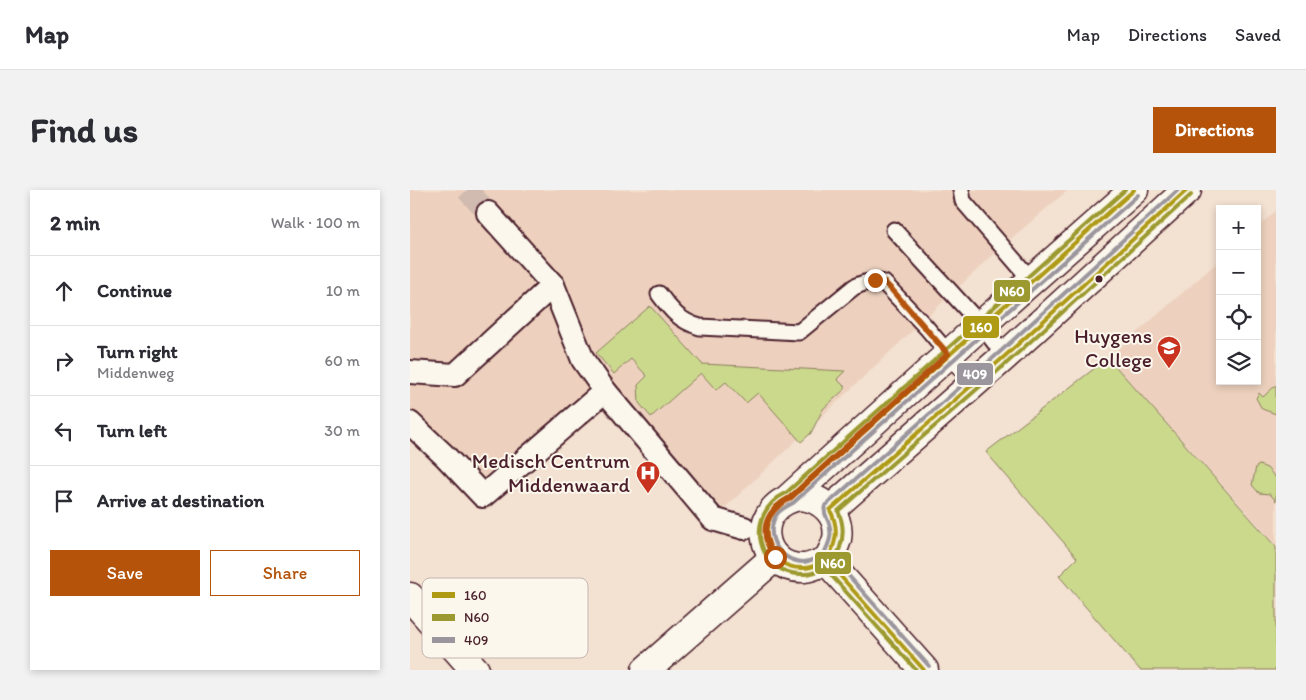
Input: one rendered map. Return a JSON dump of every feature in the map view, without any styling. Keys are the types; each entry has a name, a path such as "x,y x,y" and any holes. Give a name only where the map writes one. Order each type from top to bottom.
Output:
{"street":[{"path":"790,498 948,354 1134,190"},
{"path":"830,510 974,384 1187,190"},
{"path":"488,213 553,285 583,360 606,391 713,519 744,528"},
{"path":"410,372 455,375 553,285"},
{"path":"410,423 446,456 483,496 606,391"},
{"path":"800,496 812,497 822,502 830,510 838,529 837,540 827,561 806,568 784,564 775,557 768,547 765,535 766,523 771,512 779,503 800,496"},
{"path":"646,670 775,557"},
{"path":"827,561 924,670"},
{"path":"410,597 422,610"},
{"path":"464,658 475,670"}],"lane":[{"path":"961,190 964,201 1032,281"},
{"path":"894,230 981,325 1005,356"},
{"path":"659,294 670,309 686,323 700,327 800,332 854,287 861,283 875,280 884,282 974,384"}],"shaded area":[{"path":"410,190 1068,190 1000,248 713,519 606,392 483,496 410,423"},
{"name":"Huygens College","path":"1276,211 1276,545 1108,358 1216,264 1216,385 1261,385 1261,224"}],"green space":[{"path":"650,306 702,364 845,371 837,379 846,388 823,409 811,433 801,442 758,393 746,403 726,382 716,390 701,373 651,417 639,403 638,385 647,376 631,359 614,374 596,353"},
{"path":"1108,358 1276,547 1276,670 1140,670 1059,576 1077,558 986,452"},
{"path":"1276,385 1276,414 1262,409 1256,398 1259,393 1263,397"},
{"path":"1259,465 1267,468 1276,478 1276,501 1270,494 1259,493 1252,485 1256,467"}],"tunnel":[{"path":"467,190 488,213"}],"transit line":[{"name":"N60","path":"1125,190 786,493 772,503 764,515 760,529 761,542 766,555 776,566 789,572 805,574 831,566 838,553 843,532 838,511 1009,361 1191,195"},
{"name":"160","path":"1134,190 789,498 777,506 770,517 766,529 767,541 771,551 779,560 790,566 804,568 827,561 836,536 835,523 830,510 1005,356 1187,190"},
{"name":"409","path":"1138,195 793,503 779,512 773,522 772,530 776,546 781,552 795,561 804,562 823,556 830,536 830,526 824,509 825,506 1001,351 1178,190"},
{"name":"409","path":"832,557 929,666"},
{"name":"160","path":"827,561 924,670"},
{"name":"N60","path":"822,565 916,670"}],"place":[{"name":"Huygens College","path":"1169,369"},
{"name":"Medisch Centrum Middenwaard","path":"648,494"}],"route":[{"path":"775,557 768,547 765,535 766,523 771,512 779,503 790,498 948,354 892,290 884,282 875,280"}]}
